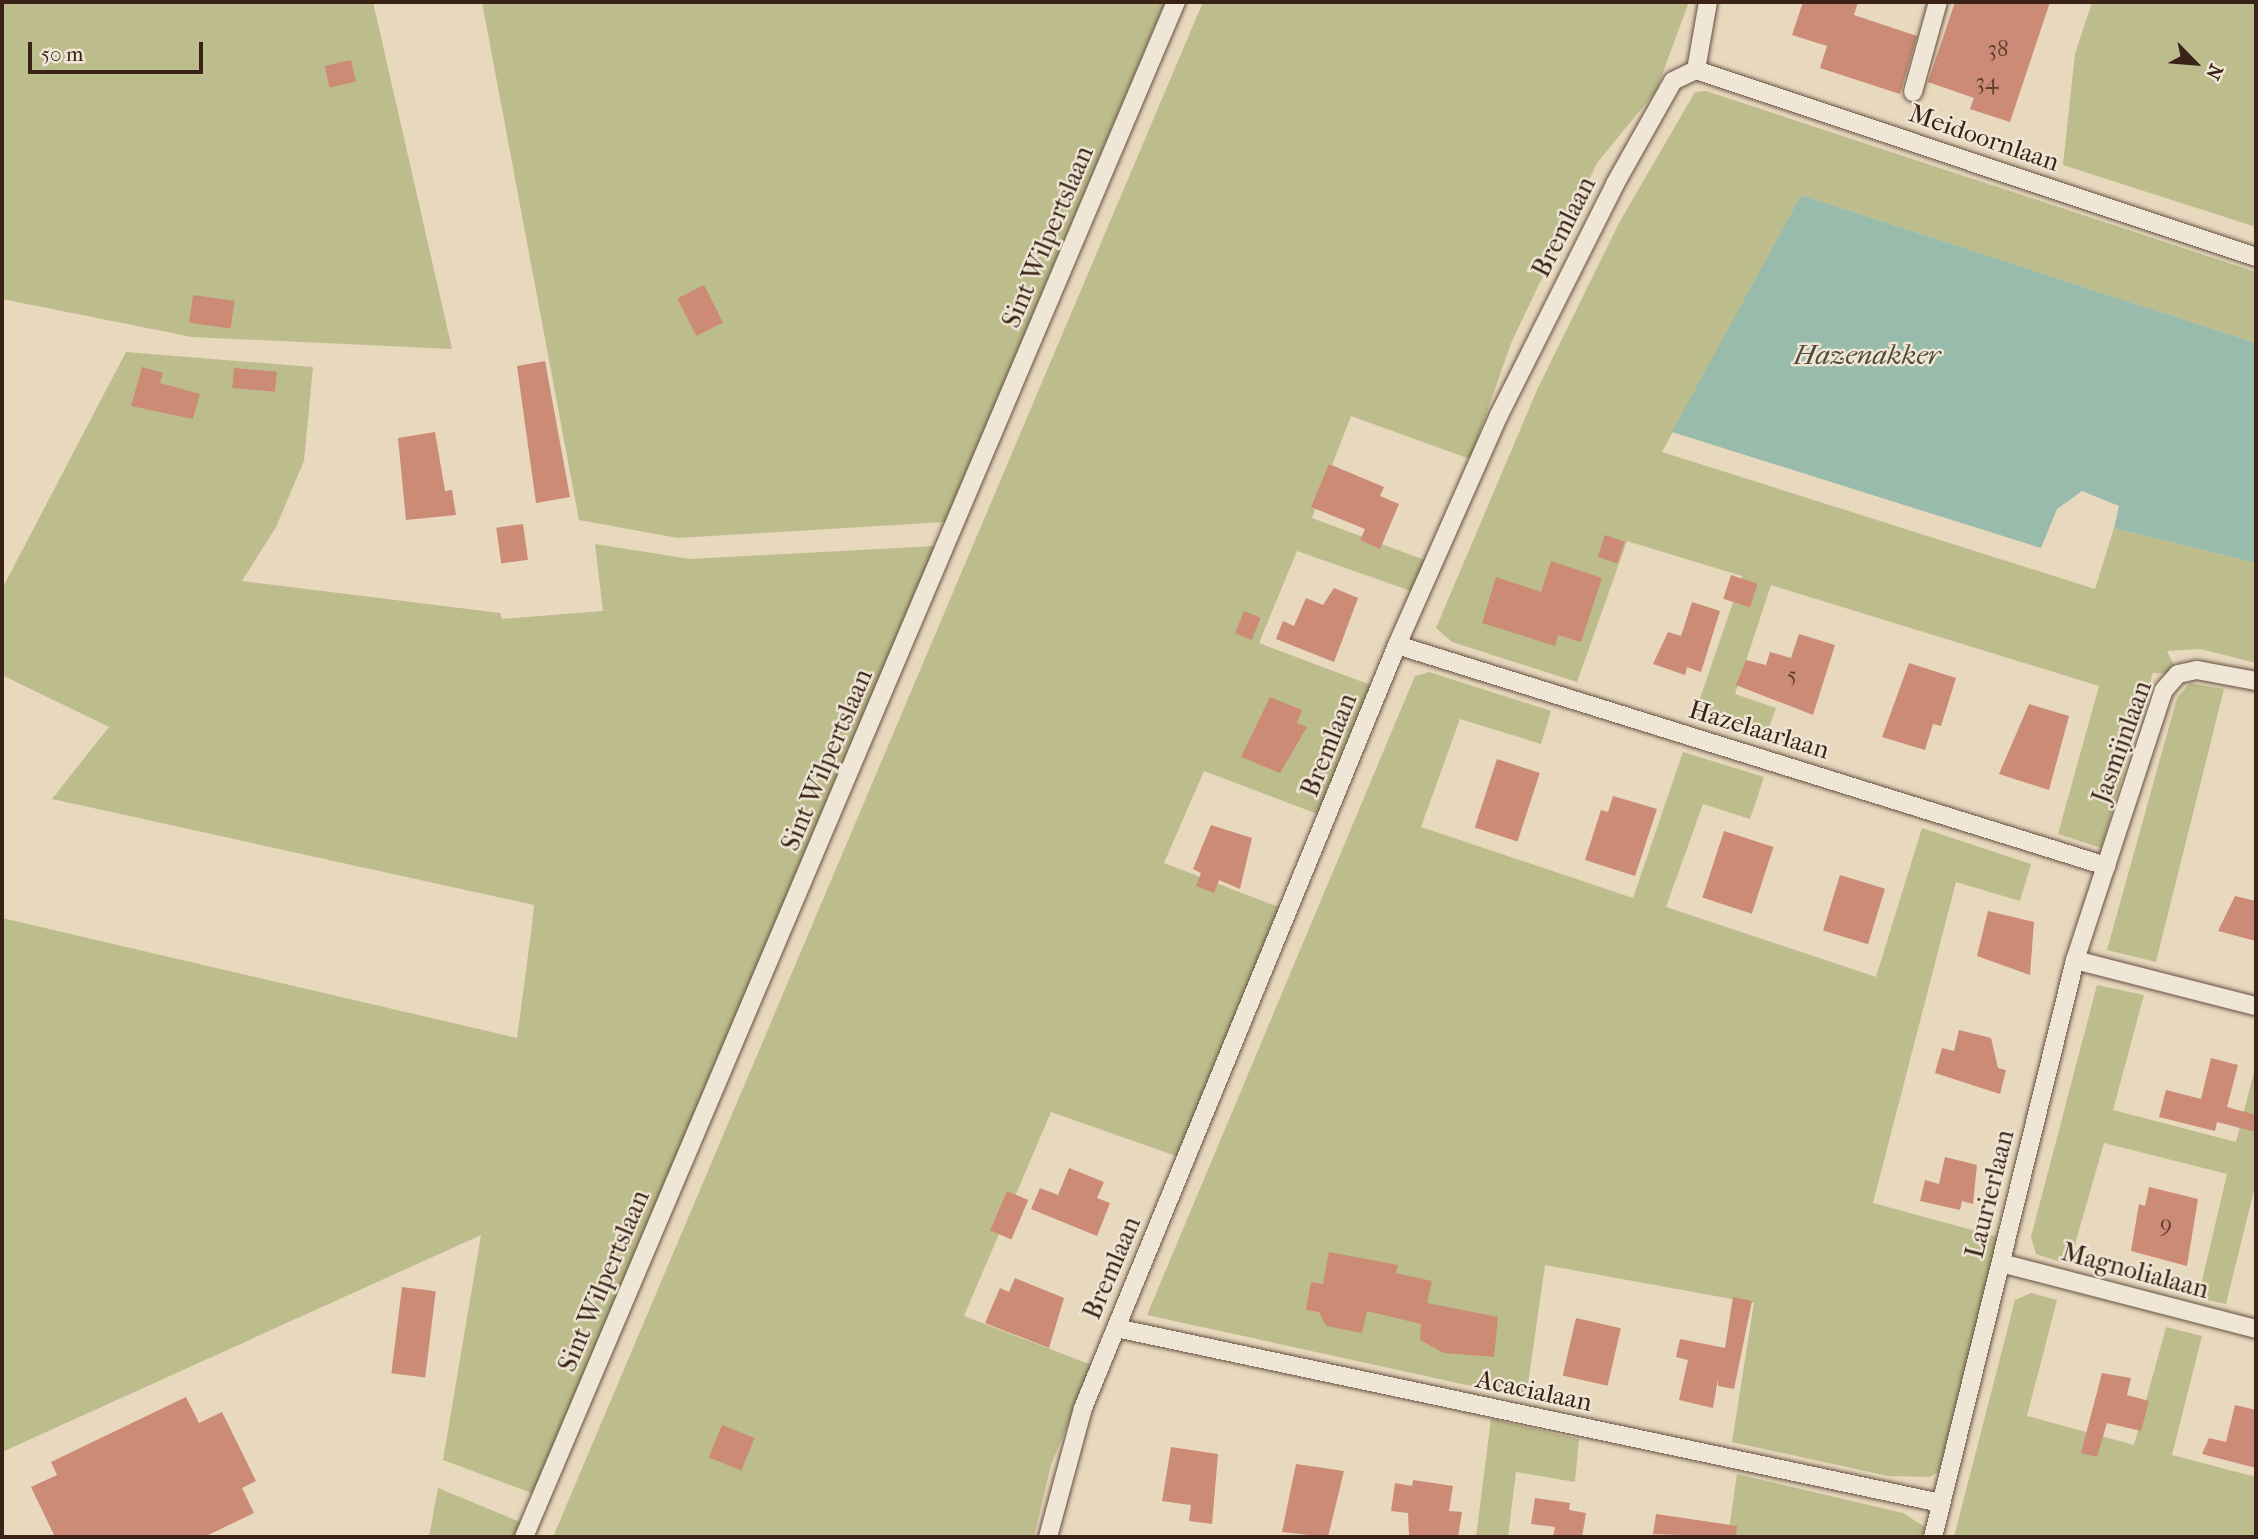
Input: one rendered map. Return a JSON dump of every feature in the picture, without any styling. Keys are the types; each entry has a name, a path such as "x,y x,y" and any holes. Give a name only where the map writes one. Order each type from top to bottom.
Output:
{"street":[{"name":"Sint Wilpertslaan","path":"524,1537 1176,2"},
{"path":"1696,69 1708,2"},
{"path":"1913,92 1938,2"},
{"name":"Meidoornlaan","path":"1696,69 2256,257"},
{"name":"Bremlaan","path":"1048,1537 1065,1459 1116,1328 1397,645 1499,415 1615,184 1673,81 1696,69"},
{"name":"Hazelaarlaan","path":"1397,645 2106,866"},
{"name":"Jasmijnlaan","path":"2106,866 2171,682 2197,670 2256,681"},
{"name":"Laurierlaan","path":"1933,1537 2075,960 2106,866"},
{"path":"2075,960 2256,1006"},
{"name":"Magnolialaan","path":"2001,1263 2256,1329"},
{"name":"Acacialaan","path":"1116,1328 1941,1503"}],"shaded area":[{"path":"2,2 373,2 452,349 192,337 2,299"},
{"path":"482,2 1165,2 945,522 678,538 579,520"},
{"path":"1203,2 1689,2 1656,91 1597,163 1512,341 1470,459 1351,416 1312,518 1427,561 1414,592 1297,551 1259,643 1376,687 1323,816 1204,771 1164,863 1284,909 1179,1157 1051,1112 964,1316 1092,1365 1051,1465 1034,1537 553,1537"},
{"path":"2092,2 2256,2 2256,227 2063,165 2075,54"},
{"path":"1706,91 2256,272 2256,343 1801,195 1662,452 2095,589 2114,528 2256,563 2256,663 2200,649 2167,651 2178,674 2153,673 2101,848 2058,834 2099,686 1771,585 1735,694 1776,708 1764,741 1693,719 1742,576 1627,541 1577,682 1452,642 1436,628 1537,390 1619,223 1695,92"},
{"path":"126,352 313,367 304,461 276,527 242,581 500,613 502,619 603,611 595,544 690,559 935,546 537,1495 443,1460 481,1235 2,1452 2,918 517,1038 532,925 534,905 52,799 109,727 2,675 2,589"},
{"path":"1429,672 1551,711 1541,744 1460,719 1421,827 1633,898 1683,752 1764,777 1750,819 1703,804 1666,907 1876,977 1922,828 2031,864 2020,901 1956,882 1873,1203 1998,1237 1939,1471 1930,1477 1888,1476 1732,1442 1754,1303 1545,1265 1526,1398 1147,1315 1415,676"},
{"path":"2190,683 2224,689 2156,962 2107,950 2177,698"},
{"path":"2097,985 2144,995 2113,1110 2236,1142 2256,1064 2256,1182 2226,1304 2198,1298 2227,1174 2104,1143 2069,1265 2036,1254 2031,1237"},
{"path":"2031,1293 2057,1300 2027,1416 2134,1445 2166,1327 2202,1336 2172,1455 2256,1477 2256,1537 1954,1537 2015,1300"},
{"path":"1491,1419 1579,1439 1575,1482 1516,1472 1508,1537 1476,1537"},
{"path":"1737,1474 1903,1513 1925,1527 1922,1537 1728,1537"},
{"path":"438,1488 525,1524 520,1537 429,1537"}],"water":[{"name":"Hazenakker","path":"1801,195 2256,343 2256,563 2114,528 2119,506 2082,491 2057,509 2041,548 1672,432"}],"building":[{"path":"1803,2 1858,2 1854,15 1917,36 1900,94 1820,68 1827,46 1792,35"},
{"path":"1955,2 2050,2 2010,122 1970,109 1974,98 1928,82"},
{"path":"351,60 356,81 330,88 325,66"},
{"path":"704,285 723,322 696,336 677,299"},
{"path":"193,295 235,301 231,329 189,323"},
{"path":"545,361 570,497 536,503 517,366"},
{"path":"142,367 163,373 160,383 200,394 193,419 131,406"},
{"path":"234,368 277,372 275,392 232,388"},
{"path":"435,432 445,491 452,490 456,515 406,520 398,438"},
{"path":"1329,464 1384,487 1380,496 1399,504 1380,549 1360,540 1365,529 1311,507"},
{"path":"523,524 528,560 501,563 496,528"},
{"path":"1605,535 1625,542 1617,564 1598,557"},
{"path":"1551,561 1602,578 1581,642 1558,635 1555,646 1482,623 1496,577 1541,592"},
{"path":"1731,575 1758,584 1750,607 1723,599"},
{"path":"1334,588 1358,598 1334,662 1276,639 1283,621 1294,626 1306,598 1323,605"},
{"path":"1692,602 1720,611 1701,672 1687,667 1685,675 1653,664 1668,632 1681,636"},
{"path":"1244,611 1261,618 1252,640 1235,633"},
{"path":"1799,634 1835,645 1813,715 1736,685 1746,660 1766,665 1770,652 1791,658"},
{"path":"1909,663 1956,678 1941,726 1933,724 1925,750 1882,737"},
{"path":"1270,697 1302,710 1297,723 1307,727 1280,773 1241,757"},
{"path":"2029,704 2069,716 2049,790 1999,774"},
{"path":"1497,759 1540,773 1518,841 1475,827"},
{"path":"1613,796 1657,809 1635,876 1585,860 1601,810 1608,812"},
{"path":"1211,825 1252,838 1240,889 1219,880 1214,893 1196,886 1201,873 1193,869"},
{"path":"1724,831 1773,847 1752,914 1702,898"},
{"path":"1840,875 1885,889 1868,944 1823,930"},
{"path":"2235,896 2256,901 2256,941 2218,931"},
{"path":"1988,911 2034,922 2030,975 1977,956"},
{"path":"1959,1030 1991,1038 1998,1068 2006,1070 2000,1094 1935,1073 1942,1048 1954,1051"},
{"path":"2211,1058 2238,1065 2227,1107 2256,1115 2256,1132 2217,1122 2215,1131 2159,1117 2166,1090 2201,1099"},
{"path":"1945,1157 1977,1165 1973,1204 1962,1201 1960,1210 1920,1201 1925,1180 1939,1184"},
{"path":"1069,1168 1104,1182 1097,1198 1110,1203 1097,1236 1031,1209 1040,1188 1058,1195"},
{"path":"2149,1187 2198,1199 2187,1266 2131,1251 2139,1204 2145,1206"},
{"path":"1007,1191 1028,1200 1011,1240 990,1231"},
{"path":"1329,1252 1398,1265 1396,1273 1432,1281 1427,1303 1498,1317 1494,1357 1444,1353 1420,1340 1421,1324 1367,1311 1362,1333 1326,1326 1319,1312 1306,1310 1311,1282 1323,1284"},
{"path":"1015,1278 1064,1298 1049,1348 985,1323 1000,1288 1009,1292"},
{"path":"402,1287 436,1291 425,1377 391,1373"},
{"path":"1733,1297 1752,1301 1734,1389 1718,1386 1718,1379 1713,1408 1679,1400 1688,1360 1676,1357 1680,1339 1725,1348"},
{"path":"1576,1318 1621,1328 1608,1386 1563,1375"},
{"path":"2102,1373 2131,1378 2127,1395 2149,1401 2141,1431 2107,1423 2097,1457 2081,1453"},
{"path":"186,1397 199,1423 222,1412 256,1481 242,1488 254,1513 204,1537 55,1537 31,1487 57,1475 51,1462"},
{"path":"2235,1405 2256,1410 2256,1468 2202,1454 2209,1438 2226,1442"},
{"path":"722,1425 754,1438 741,1471 709,1457"},
{"path":"1171,1447 1218,1454 1212,1524 1189,1521 1191,1505 1162,1501"},
{"path":"1296,1464 1344,1471 1328,1537 1282,1532"},
{"path":"1413,1480 1453,1486 1449,1511 1462,1512 1458,1537 1409,1535 1408,1513 1391,1511 1395,1483 1412,1486"},
{"path":"1535,1498 1570,1503 1569,1510 1586,1513 1582,1537 1553,1537 1555,1527 1531,1524"},
{"path":"1656,1514 1737,1526 1736,1537 1653,1534"}]}
